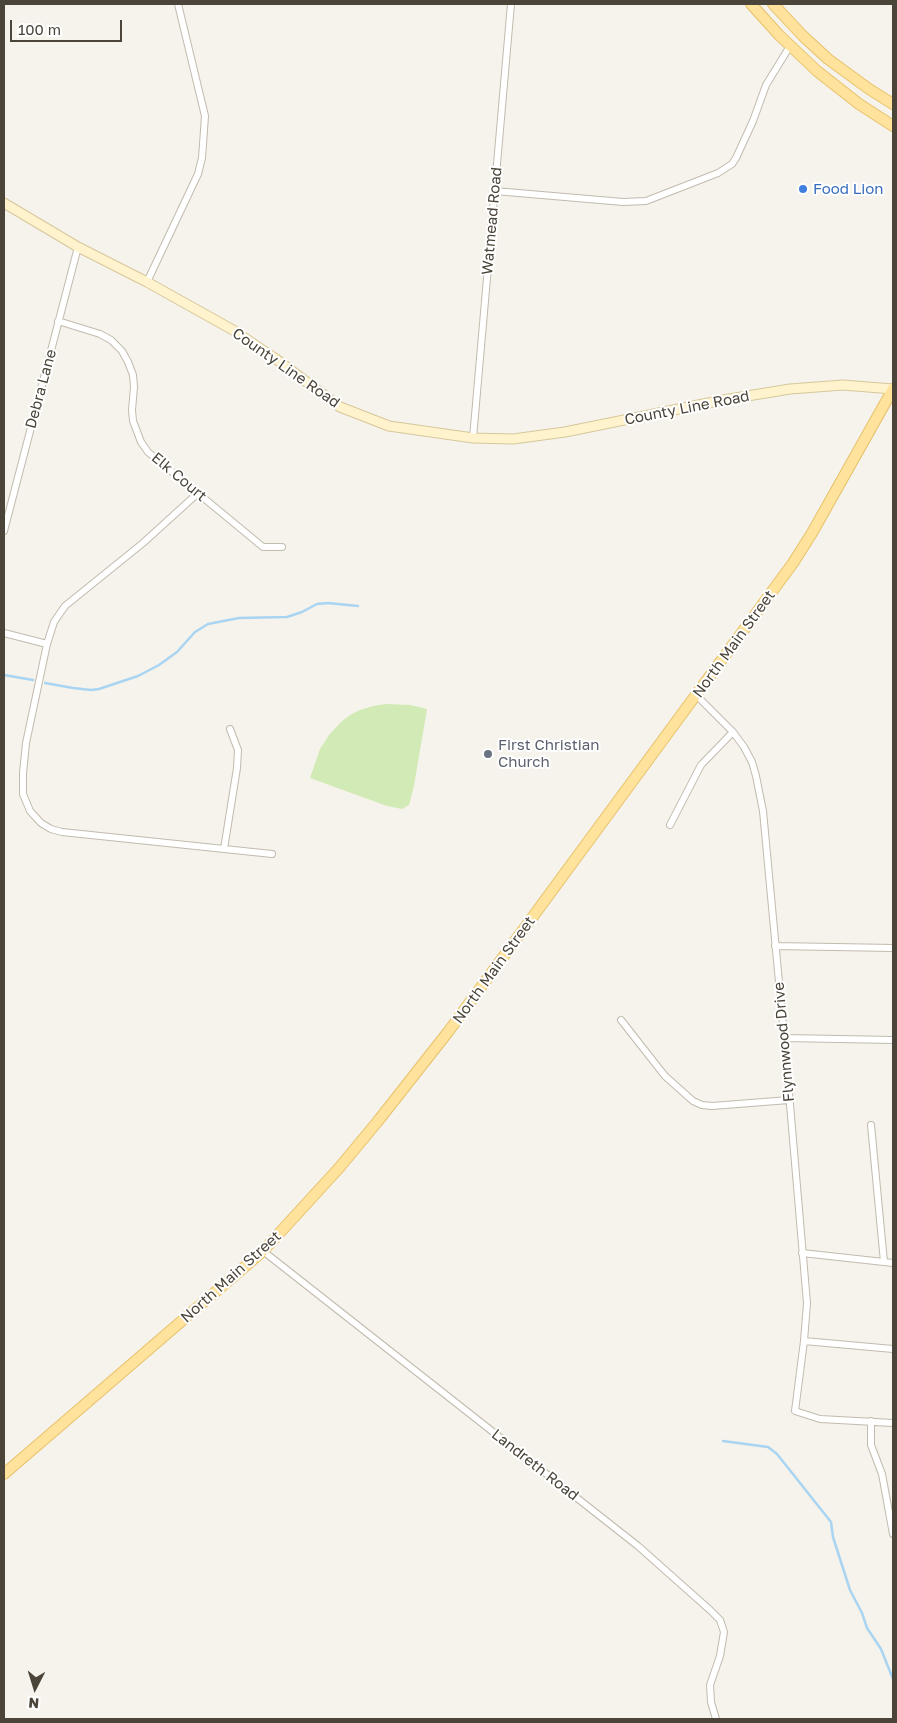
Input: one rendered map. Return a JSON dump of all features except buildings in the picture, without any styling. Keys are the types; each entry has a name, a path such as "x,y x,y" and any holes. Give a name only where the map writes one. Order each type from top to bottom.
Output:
{"main road":[{"path":"751,4 790,46 838,88 893,126"},
{"path":"773,4 822,53 855,79 893,104"},
{"name":"North Main Street","path":"4,1474 263,1251 339,1168 407,1087 803,548 893,389 893,384"}],"street":[{"path":"147,282 198,174 202,158 205,116 178,4"},
{"name":"Watmead Road","path":"473,438 511,4"},
{"path":"495,191 623,202 646,201 725,170 736,158 753,121 766,85 790,46"},
{"name":"County Line Road","path":"4,202 78,247 147,282 233,330 276,359 340,407 389,426 473,438 513,439 539,436 723,400 809,387 843,385 893,389"},
{"name":"Debra Lane","path":"4,531 78,247"},
{"name":"Elk Court","path":"58,321 100,334 111,340 122,351 133,375 132,410 134,421 141,442 148,452 263,546 282,547"},
{"path":"198,493 143,543 65,606 54,622 46,644 26,743 23,794 30,811 41,823 50,829 62,832 272,854"},
{"path":"4,633 46,644"},
{"name":"Flynnwood Drive","path":"696,695 733,732 752,762 760,791 807,1303 795,1411 820,1419 871,1422"},
{"path":"224,849 237,768 238,750 230,729"},
{"path":"670,825 702,765 733,732"},
{"path":"775,946 893,948"},
{"path":"621,1020 665,1076 693,1101 702,1105 712,1106 789,1100"},
{"path":"784,1038 893,1040"},
{"path":"871,1125 884,1262"},
{"name":"Landreth Road","path":"263,1251 638,1546 720,1620 724,1632 720,1656 710,1685 711,1702 716,1719"},
{"path":"802,1253 893,1263"},
{"path":"804,1341 893,1349"},
{"path":"893,1423 871,1422 871,1445 882,1474 893,1534"}],"green space":[{"path":"386,704 411,705 427,709 414,786 409,805 402,809 387,806 310,778 320,749 341,722 360,710"}],"waterway":[{"path":"45,683 73,688 99,689 138,676 159,665 177,652 195,632 208,624 239,618 287,617 317,604 328,603 358,606"},
{"path":"4,675 33,680"},
{"path":"723,1441 768,1447 777,1454 831,1522 833,1537 850,1590 862,1613 867,1628 881,1649 893,1679"}],"place":[{"name":"Food Lion","path":"803,189"},
{"name":"First Christian Church","path":"488,754"}]}
